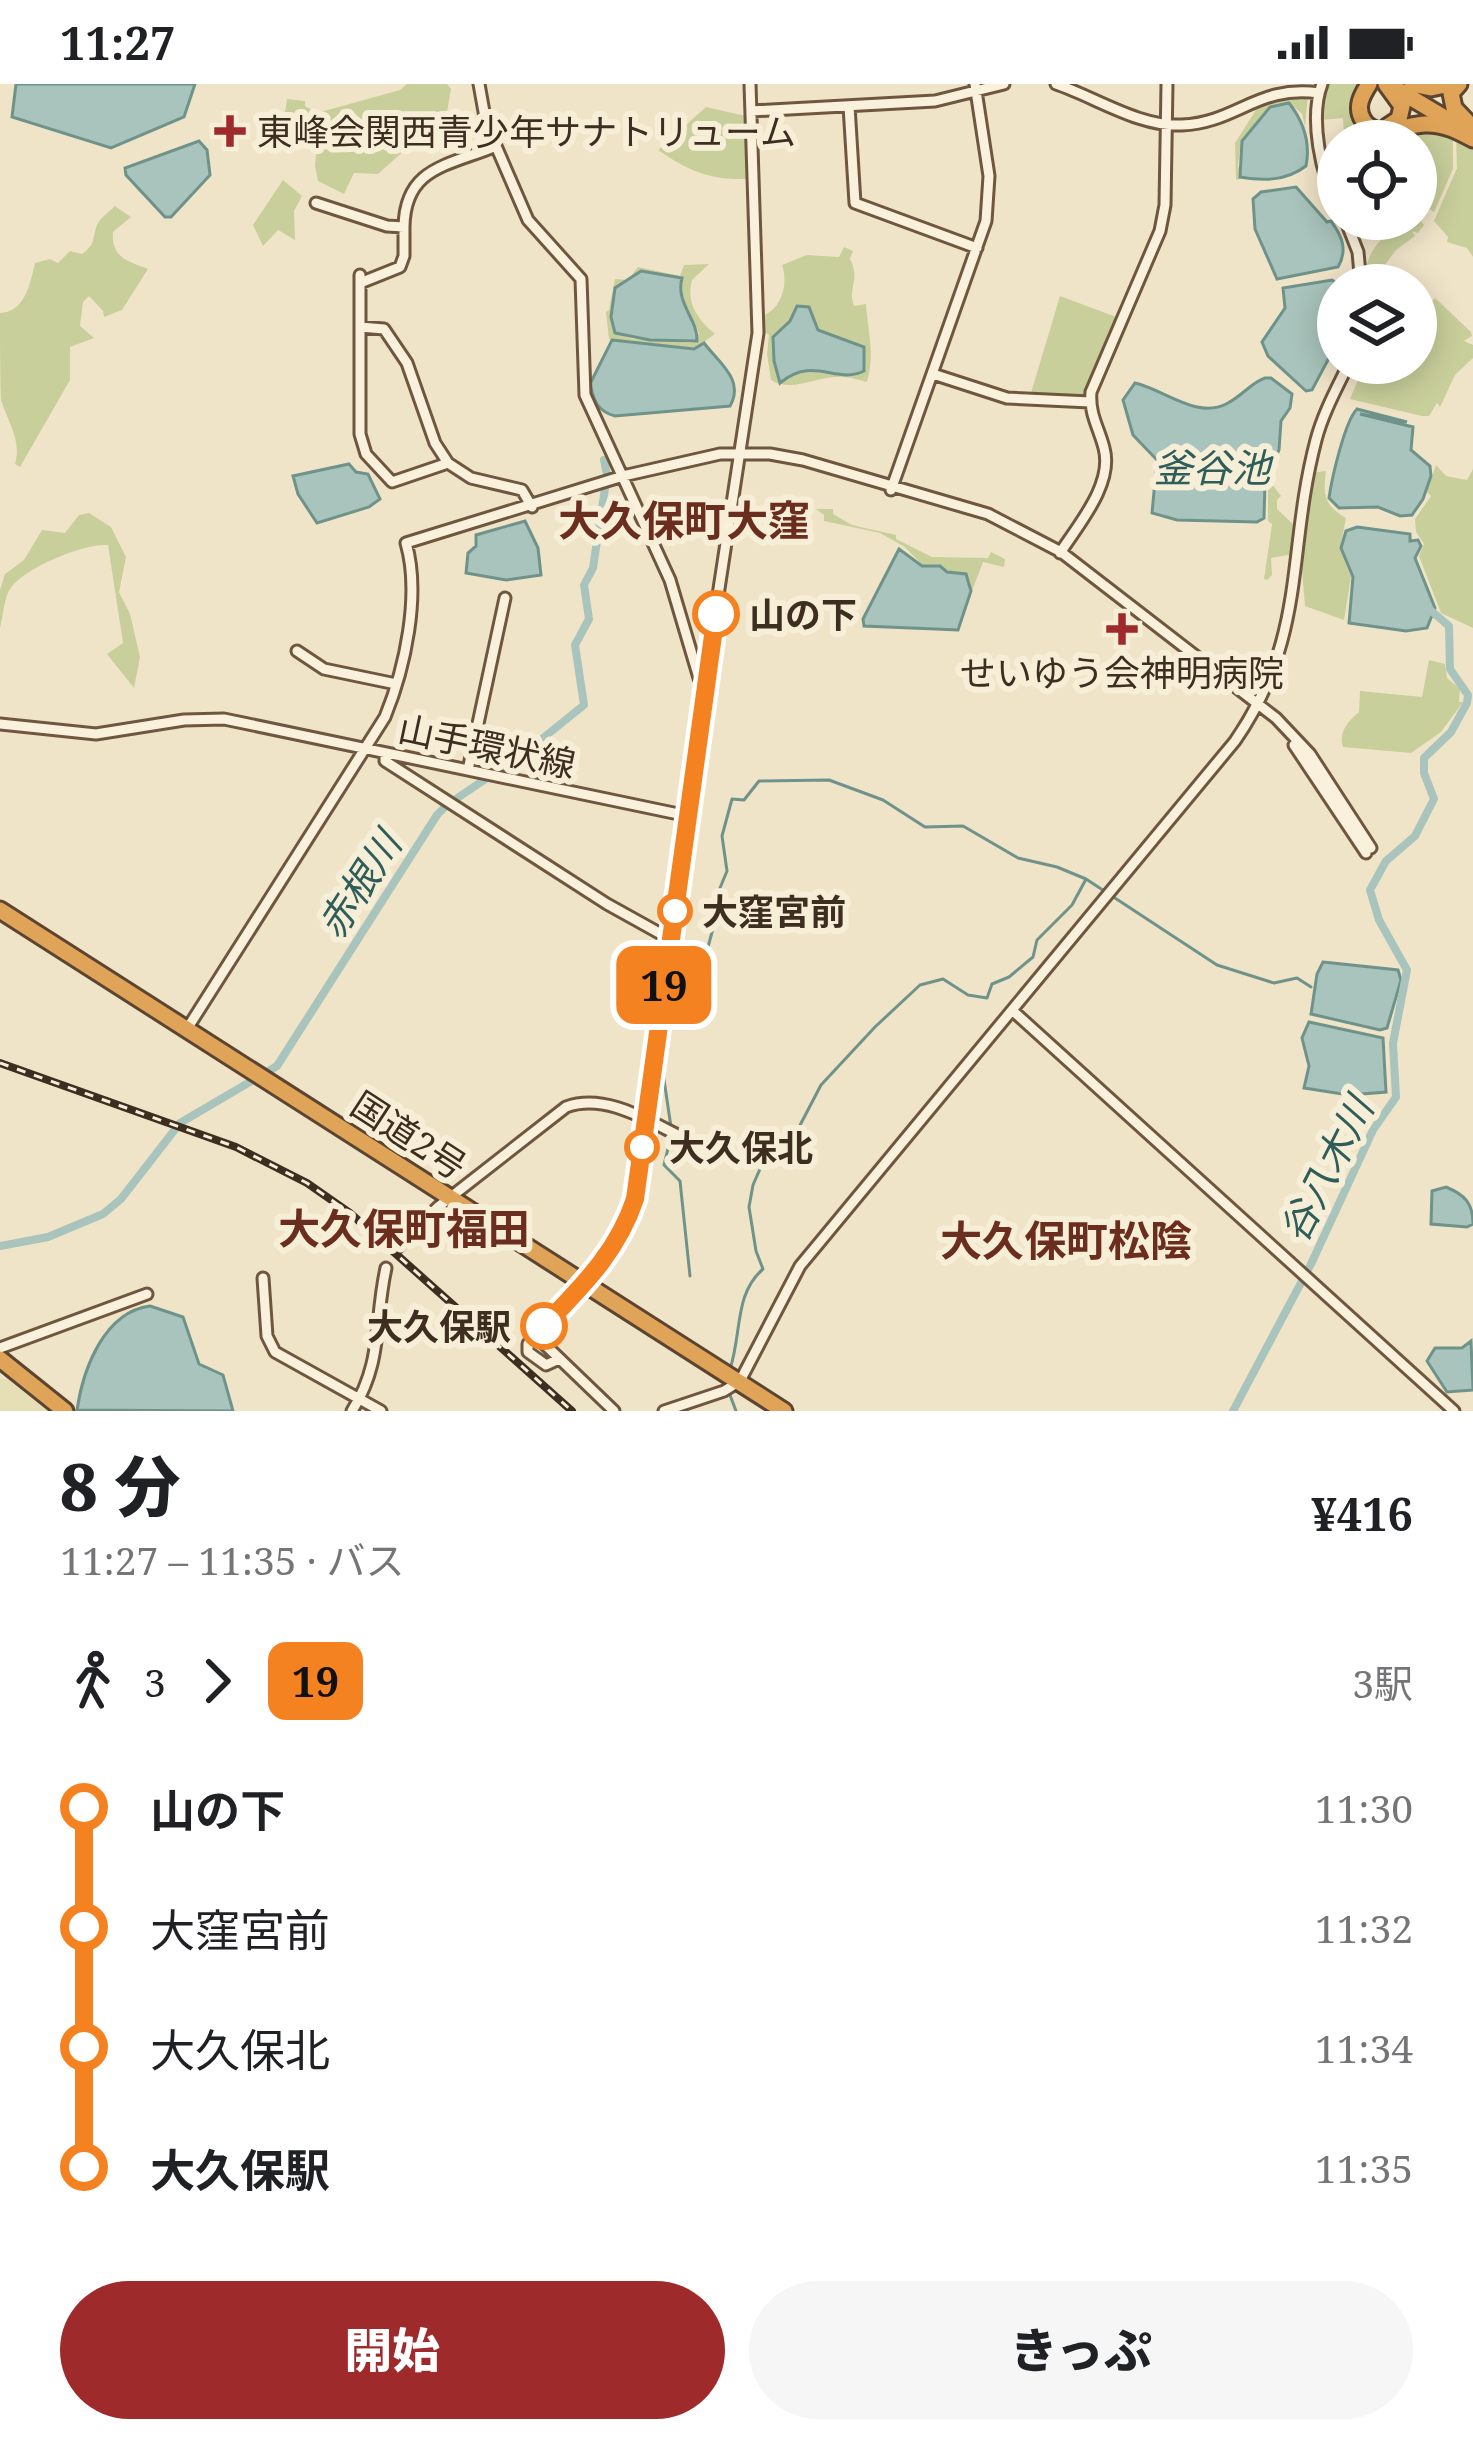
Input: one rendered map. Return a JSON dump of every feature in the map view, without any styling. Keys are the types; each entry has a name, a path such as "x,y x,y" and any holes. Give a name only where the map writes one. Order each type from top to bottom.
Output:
{"highway":[{"path":"1372,84 1363,113 1380,128 1394,124 1402,113 1400,98 1387,84"},
{"path":"1372,84 1359,106 1363,121 1372,129 1428,124 1473,133"},
{"path":"1387,84 1473,133"},
{"path":"1400,84 1473,133"},
{"path":"1412,84 1431,88 1454,84 1452,104 1473,133"},
{"name":"国道2号","path":"0,910 784,1411"},
{"path":"0,1363 61,1411"}],"street":[{"path":"479,84 481,107 528,220 580,279 586,394 670,580 700,678 706,680"},
{"path":"559,1359 550,1366 528,1352 528,1344 617,1244 628,1222 646,1121 758,333 749,84"},
{"path":"751,111 935,101 1004,84"},
{"path":"1056,84 1167,125 1212,120 1261,96 1321,88 1323,120"},
{"path":"1059,554 1105,474 1104,448 1090,402 1160,232 1166,205 1167,84"},
{"path":"892,488 990,201 976,88"},
{"path":"849,106 855,203 976,248"},
{"path":"448,463 392,482 366,454 360,434 360,279 400,267 404,204 415,183 496,146"},
{"path":"316,203 404,227"},
{"path":"360,327 384,329 407,363 435,443 448,463 471,478 522,490 532,505"},
{"path":"933,374 1007,398 1090,402"},
{"path":"664,1411 740,1382 800,1266 1258,706 1276,669 1288,625 1317,435 1339,384"},
{"path":"187,1029 385,717 415,587 406,543 698,456 787,457 1001,520 1059,554 1258,706 1310,754 1368,851"},
{"path":"468,770 505,598"},
{"path":"297,651 324,669 396,685"},
{"name":"山手環状線","path":"0,724 97,734 204,718 688,816"},
{"path":"385,753 385,761 411,778 670,939"},
{"path":"411,758 411,778"},
{"path":"1013,1011 1454,1411"},
{"path":"396,1250 451,1197 566,1107 593,1102 688,1140"},
{"path":"352,1411 376,1359 386,1268"},
{"path":"263,1278 267,1336 275,1352 381,1411"},
{"path":"0,1348 147,1294"},
{"path":"535,1335 614,1411"}],"shaded area":[{"path":"0,1379 7,1379 48,1411 0,1411"}],"green space":[{"path":"407,84 447,84 451,89 445,124 425,132 378,174 354,173 344,194 318,181 318,134 307,133 285,112 287,99 305,101 317,113"},
{"path":"1325,84 1366,84 1368,120 1322,120"},
{"path":"1308,94 1305,127 1302,114 1289,103 1269,107 1241,141 1241,179 1236,180 1235,143 1261,102"},
{"path":"706,107 746,116 748,179 701,173 658,150"},
{"path":"1437,129 1453,131 1453,169 1437,205"},
{"path":"1456,135 1473,143 1473,257 1467,248 1447,242 1437,224 1457,168"},
{"path":"283,180 302,196 294,211 295,240 278,230 263,246 253,225"},
{"path":"115,206 131,217 113,232 118,253 148,269 122,310 104,317 89,296 83,302 80,326 94,338 70,347 70,380 20,467 15,464 15,439 1,400 0,313 21,302 35,263 50,259 58,263 70,251 82,254 92,244 98,222"},
{"path":"1410,240 1386,264 1368,264 1378,244"},
{"path":"844,247 853,251 852,300 854,306 866,304 871,353 867,382 841,377 787,385 771,380 769,335 763,331 765,315 782,293 782,265 807,255 839,257","holes":["797,306 809,310 818,330 860,346 863,354 851,376 815,369 786,378 777,374 772,337 790,321"]},
{"path":"709,264 692,280 691,296 698,316 715,334 695,348 609,339 606,312 615,279 627,280 620,284 611,317 615,333 633,339 692,343 699,333 681,299 682,278 641,271 629,278 638,267 680,276 684,265"},
{"path":"1060,296 1119,318 1085,398 1030,396"},
{"path":"1437,300 1471,332 1464,341 1473,345 1473,358 1455,375 1440,407 1437,403 1429,416 1350,399 1356,384 1437,384"},
{"path":"1275,465 1272,484 1281,496 1277,509 1297,528 1294,561 1288,555 1271,558 1272,575 1267,580 1272,524 1268,521 1268,481"},
{"path":"1436,465 1446,476 1467,480 1473,469 1473,628 1441,613 1419,556 1424,544 1415,519 1431,496 1427,492"},
{"path":"1326,471 1327,499 1346,518 1340,548 1351,577 1344,620 1305,606 1303,474"},
{"path":"816,509 833,509 833,514 852,525 896,535 932,557 988,558 991,552 1005,559 1004,567 983,562 972,591 966,574 940,565 923,566 905,547 880,533 824,521"},
{"path":"89,513 111,527 126,557 119,592 130,614 140,657 134,688 107,654 123,643 108,545 55,558 27,573 6,597 0,628 5,574 24,560 42,530 65,533 79,515"},
{"path":"1429,660 1445,664 1447,678 1460,689 1459,702 1463,702 1441,732 1411,753 1343,747 1345,728 1359,712 1360,691 1422,697"}],"water":[{"path":"16,84 195,84 184,117 111,148 12,117"},
{"path":"1289,103 1305,132 1306,166 1274,179 1240,177 1242,141 1270,107"},
{"path":"199,141 207,150 210,175 171,217 165,217 126,175 125,168"},
{"path":"1296,187 1317,211 1317,240 1341,240 1339,264 1317,264 1317,271 1277,279 1255,229 1253,199 1261,192"},
{"path":"641,271 682,278 682,295 697,341 615,333 611,317 615,288"},
{"path":"1317,282 1317,381 1312,390 1306,391 1268,356 1262,342 1285,308 1283,288"},
{"path":"797,306 809,307 818,330 864,347 864,371 844,375 804,371 780,383 773,337 790,321"},
{"path":"612,340 694,349 704,343 732,380 730,406 615,416 604,411 590,384"},
{"name":"釜谷池","path":"1265,378 1292,394 1281,421 1279,450 1265,481 1264,518 1257,522 1177,520 1152,513 1157,460 1133,435 1123,400 1135,383 1192,406 1215,408"},
{"path":"1357,409 1407,422 1360,414 1413,427 1411,450 1430,466 1431,476 1412,515 1400,516 1378,507 1339,508 1329,498 1344,437"},
{"path":"349,464 356,472 368,474 380,499 317,523 298,494 293,476"},
{"path":"525,521 538,548 541,575 506,580 466,573 476,535"},
{"path":"1357,527 1410,534 1410,541 1418,540 1421,546 1415,558 1435,608 1427,628 1406,631 1349,623 1353,577 1341,548 1346,531"},
{"path":"899,549 922,566 966,574 971,591 958,630 864,626 863,619"},
{"path":"1323,962 1398,970 1401,980 1387,1028 1311,1014"},
{"path":"1309,1022 1383,1038 1386,1092 1349,1095 1304,1088 1309,1066 1302,1038"},
{"path":"1446,1187 1467,1201 1473,1224 1431,1224 1432,1191"},
{"path":"150,1306 183,1317 199,1364 223,1375 233,1411 77,1410 98,1345 120,1319"},
{"path":"1471,1341 1473,1390 1447,1392 1427,1361 1435,1348 1462,1348"}],"waterway":[{"name":"赤根川","path":"0,1246 48,1237 103,1214 121,1199 180,1123 277,1066 437,815 584,705 575,645 589,619 584,585 593,568 607,475 604,460"},
{"name":"谷八木川","path":"1233,1411 1311,1264 1373,1130 1396,1097 1393,1043 1407,970 1379,920 1370,890 1386,861 1415,836 1434,799 1424,758 1451,732 1468,695 1450,669 1449,626 1429,609"},
{"path":"671,1127 663,1073 666,1012 678,986 703,965 714,925 713,905 727,871 722,836 732,799 744,800 759,781 829,780 883,800 925,827 963,826 1018,858 1086,879 1217,965 1274,983 1297,978 1311,987"},
{"path":"730,1369 743,1302 763,1269 749,1207 753,1185 774,1137 798,1129 821,1085 920,985 943,979 968,995 987,998 992,984 1033,957 1037,940 1072,905 1085,881"},
{"path":"671,1136 664,1165 680,1181 690,1276"},
{"path":"730,1395 736,1411"}],"railway":[{"path":"0,1063 236,1147 307,1183 350,1213 572,1411"}],"bus line":[{"name":"19","path":"544,1326 602,1265 628,1222 635,1199 716,614"}],"place":[{"name":"東峰会関西青少年サナトリューム","path":"230,131"},
{"name":"山の下","path":"716,614"},
{"name":"せいゆう会神明病院","path":"1122,629"},
{"name":"大窪宮前","path":"675,911"},
{"name":"大久保北","path":"642,1147"},
{"name":"大久保駅","path":"544,1326"}],"district":[{"name":"大久保町大窪","path":"684,519"},
{"name":"大久保町福田","path":"404,1227"},
{"name":"大久保町松陰","path":"1066,1239"}]}
